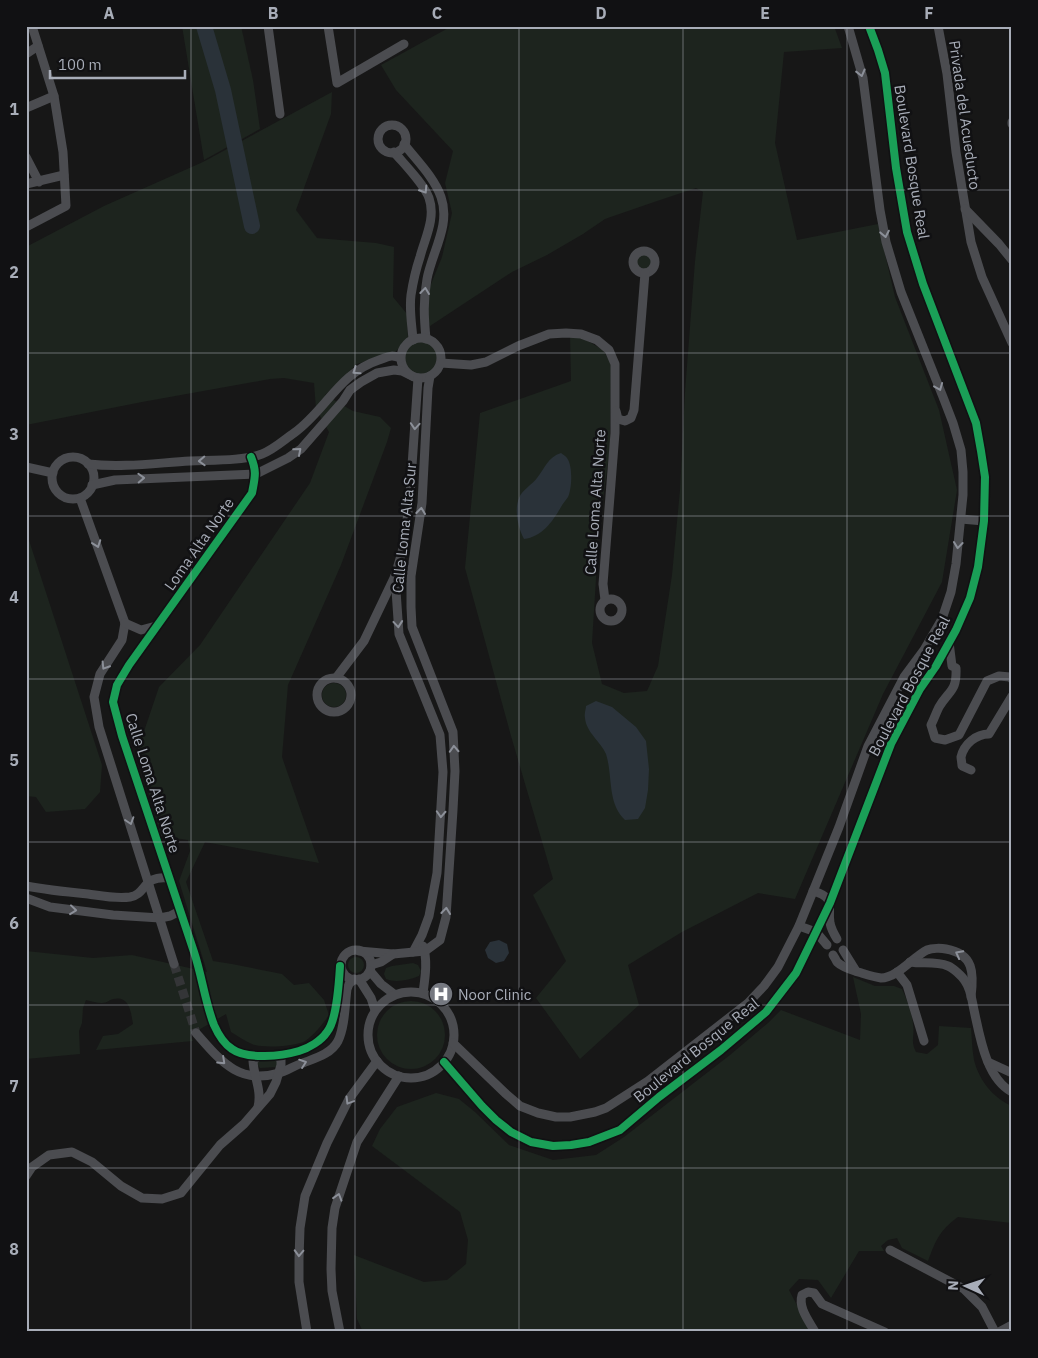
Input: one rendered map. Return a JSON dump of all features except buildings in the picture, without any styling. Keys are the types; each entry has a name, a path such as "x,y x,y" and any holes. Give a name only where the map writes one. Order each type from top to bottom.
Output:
{"street":[{"path":"268,26 280,114"},
{"path":"328,26 337,83 404,44"},
{"name":"Boulevard Bosque Real","path":"453,1043 520,1106 556,1117 570,1117 606,1108 648,1081 748,1003 778,967 799,926 839,827 868,746 904,678 924,650 942,619 951,592 961,520 963,487 961,450 947,405 901,292 886,242 863,78 848,26"},
{"name":"Boulevard Bosque Real","path":"444,1062 482,1106 511,1132 531,1142 553,1146 571,1145 589,1142 620,1130 766,1012 796,973 830,903 890,744 920,688 936,666 970,598 978,567 984,521 985,478 976,423 923,284 907,232 896,168 885,73 870,26"},
{"name":"Privada del Acueducto","path":"938,26 947,74 956,152 971,242 982,276 1012,343"},
{"path":"26,227 66,206 63,152 54,96 42,45 32,28"},
{"path":"26,54 42,45"},
{"path":"26,108 54,96"},
{"path":"392,125 400,128 405,135 404,144 394,152 386,151 379,144 378,136 383,128 392,125"},
{"path":"404,144 435,182 442,199 441,233 431,262 424,293 423,313 426,340"},
{"path":"394,152 424,188 429,198 431,210 431,222 411,296 410,313 413,340"},
{"path":"26,157 39,182"},
{"path":"26,184 64,175"},
{"name":"Privada del Acueducto","path":"965,208 1012,260"},
{"name":"Calle Loma Alta Norte","path":"615,406 618,419 625,421 631,418 634,410 645,273"},
{"name":"Calle Loma Alta Norte","path":"441,363 471,365 486,362 548,334 581,334 597,340 609,350 615,364 615,433 603,584 605,600"},
{"path":"413,340 426,340 432,342 440,351 442,357 439,368 430,376 424,378 408,374 401,364 402,351 413,340"},
{"path":"88,464 93,474 90,490 80,498 74,499 57,492 54,486 53,473 55,468 64,459 77,458 88,464 106,466 251,457 262,454 303,426 344,380 355,371 368,363 383,358 394,355 400,358"},
{"path":"251,457 256,474 280,463 301,449 343,401 350,390 377,373 394,370 416,377"},
{"name":"Calle Loma Alta Sur","path":"425,951 440,940 446,917 455,771 453,732 412,627 411,576 422,503 430,376"},
{"name":"Calle Loma Alta Sur","path":"336,678 364,641 395,576 404,545 410,495 416,377"},
{"path":"26,467 53,473"},
{"name":"Loma Alta Norte","path":"92,485 115,480 256,474 252,493 156,626"},
{"path":"80,498 125,623 122,640 100,674 94,697 99,727 174,964"},
{"path":"961,520 984,521"},
{"path":"395,576 411,576"},
{"name":"Calle Loma Alta Sur","path":"395,576 399,634 440,735 443,772 437,873 429,916 413,952"},
{"path":"125,623 141,630 156,626"},
{"name":"Calle Loma Alta Norte","path":"156,626 117,685 113,702 122,736 195,955"},
{"path":"949,642 952,666"},
{"path":"936,666 952,666 956,668 956,680 953,689 940,706 931,725 936,738 946,740 959,735 987,681 999,676 1012,679"},
{"path":"972,770 962,766 961,758 969,741 984,734 989,734 1012,696"},
{"name":"Calle Loma Alta Norte","path":"148,881 160,877 169,878"},
{"path":"26,886 115,898 133,896 148,881"},
{"path":"435,883 448,885"},
{"path":"813,891 823,894 830,903 830,923 836,939"},
{"path":"26,898 50,907 113,915 160,918 180,911"},
{"path":"799,926 816,932 827,945"},
{"path":"420,938 425,951 423,993"},
{"path":"833,956 838,963 856,971 882,978 896,972 930,949 956,951 966,958 972,967 971,997"},
{"path":"843,950 856,971"},
{"path":"214,1024 220,1036 232,1049 244,1055 275,1055 303,1050 320,1040 327,1033 333,1020 340,966 346,954 350,951 393,954 425,951"},
{"path":"196,1033 226,1066 256,1077 279,1073 326,1054 335,1046 341,1033 349,984 367,975 370,968 370,959 359,951"},
{"path":"370,968 393,954"},
{"path":"910,962 949,966 966,981 988,1062 997,1078 1012,1092"},
{"path":"340,966 345,975 357,979 372,998 376,1010"},
{"path":"370,968 380,984 394,994"},
{"path":"896,972 907,985 924,1040"},
{"path":"409,991 423,993 443,1007 450,1018 453,1030 453,1043 450,1053 444,1062 434,1071 422,1076 409,1078 399,1076 386,1070 377,1061 370,1049 368,1036 370,1022 376,1010 394,994 409,991"},
{"path":"26,1176 32,1167 49,1155 72,1152 92,1162 121,1186 142,1198 162,1199 181,1194 220,1146 244,1124 273,1089 282,1065 281,1059 275,1055"},
{"path":"257,1109 259,1087 253,1062 258,1056"},
{"path":"307,1332 299,1282 298,1259 305,1196 327,1143 349,1099 377,1061"},
{"path":"988,1062 1012,1073"},
{"path":"340,1332 332,1290 331,1270 332,1228 335,1208 357,1142 399,1076"},
{"path":"890,1250 964,1289 982,1307 995,1332"},
{"path":"815,1332 800,1301 802,1295 808,1292 814,1293 822,1304 884,1332"},
{"path":"999,1332 1012,1325"}],"shaded area":[{"path":"182,26 241,26 253,80 260,129 204,160"},
{"path":"452,26 834,26 842,48 784,52 775,143 797,240 878,224 895,297 939,410 957,490 942,582 883,694 795,899 758,893 682,932 628,965 639,1005 580,1059 536,998 566,961 533,895 553,879 465,568 480,413 571,381 570,335 586,340 603,350 611,363 610,447 599,530 592,643 602,684 624,693 647,691 658,666 672,575 680,490 695,261 703,192 696,188 605,219 547,255 512,272 430,326 427,319 429,289 442,257 452,213 445,183 453,151 396,90 381,65"},
{"path":"332,92 331,114 296,210 317,238 376,243 394,247 393,297 407,314 408,339 395,352 357,364 325,395 353,411 380,417 391,428 341,565 288,685 282,757 319,863 205,842 186,882 213,961 282,974 294,985 309,983 324,1000 329,1015 312,1035 301,1043 271,1047 257,1046 249,1043 231,1032 226,1014 190,1035 193,1041 96,1050 103,1036 118,1034 133,1024 129,1006 123,1000 119,998 102,1003 86,1000 79,1031 80,1054 26,1059 26,951 93,958 132,955 207,972 179,881 190,851 188,840 161,836 137,752 159,687 200,645 310,483 329,432 316,409 314,383 284,378 142,402 26,425 26,247 104,206 203,162"},
{"path":"640,253 648,253 653,258 651,269 640,271 635,266 635,258"},
{"path":"421,341 433,346 438,358 433,370 421,375 409,370 404,358 409,346"},
{"path":"561,453 567,457 571,471 568,497 542,532 524,539 517,519 519,498 550,460"},
{"path":"26,531 102,765 100,792 85,809 46,812 36,797 26,796"},
{"path":"334,683 339,684 345,690 345,700 339,706 334,707 329,706 323,700 322,695 323,690 329,684"},
{"path":"596,701 612,707 636,727 646,741 649,769 648,790 645,808 638,819 625,820 615,806 606,754 586,723 586,706"},
{"path":"499,940 507,944 509,953 504,961 496,963 488,958 485,950 490,942"},
{"path":"353,957 359,957 364,962 362,971 353,973 348,968 348,962"},
{"path":"413,963 418,965 421,971 419,976 394,981 386,979 384,974 386,968"},
{"path":"853,977 875,986 894,986 902,989 912,1015 913,1045 916,1052 927,1054 938,1045 939,1026 971,1028 974,1060 979,1074 993,1093 1012,1106 1012,1223 958,1217 939,1236 928,1261 902,1248 897,1238 888,1240 881,1246 884,1251 859,1251 831,1298 818,1280 799,1279 789,1290 811,1332 363,1332 357,1319 354,1255 424,1282 447,1280 466,1264 468,1240 460,1212 372,1146 380,1129 397,1107 436,1093 459,1099 509,1145 553,1160 596,1155 624,1137 730,1055 781,1010 860,1040 861,1014"},
{"path":"418,1001 430,1007 439,1016 445,1028 443,1048 435,1059 418,1069 404,1069 387,1059 379,1048 377,1028 387,1011 398,1003"},
{"path":"278,1059 277,1067 260,1068 257,1064 257,1060"}],"waterway":[{"path":"204,26 223,90 252,226"}],"tunnel":[{"path":"195,955 214,1024"},
{"path":"174,964 196,1033"}],"cycle path":[{"path":"444,1062 482,1106 511,1132 531,1142 553,1146 571,1145 589,1142 620,1130 766,1012 796,973 830,903 891,744 920,689 936,666 956,630 970,598 978,567 984,521 985,477 981,451 976,423 923,284 907,232 896,168 885,73 869,26"},
{"path":"251,457 255,475 252,493 129,665 117,685 113,702 122,736 194,952 211,1016 224,1042 238,1052 255,1056 292,1053 314,1044 327,1032 333,1019 340,966"}],"place":[{"name":"Noor Clinic","path":"441,994"}]}
